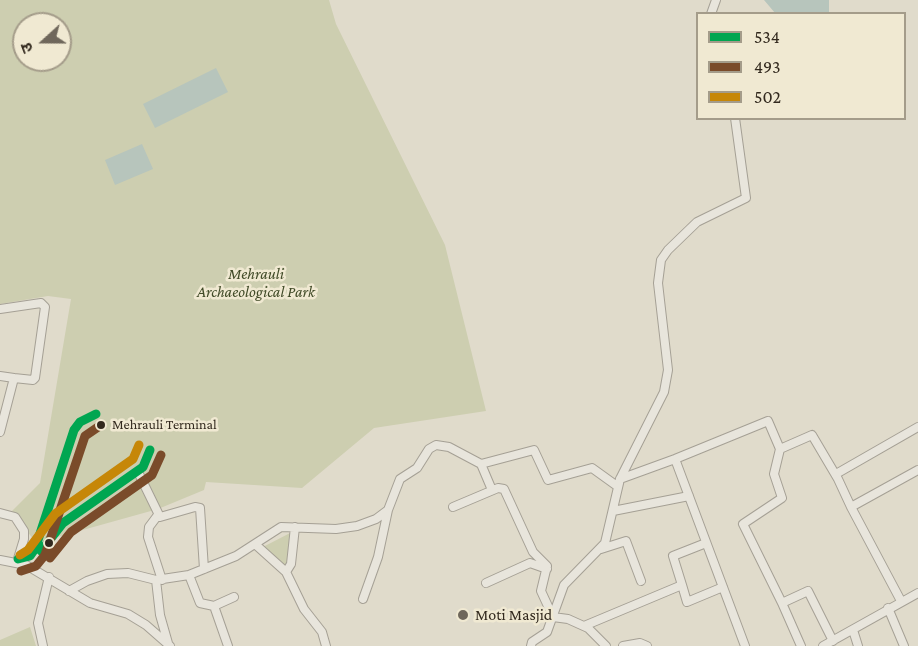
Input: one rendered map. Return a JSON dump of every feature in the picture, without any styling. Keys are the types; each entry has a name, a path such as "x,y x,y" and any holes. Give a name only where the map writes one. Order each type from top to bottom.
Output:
{"street":[{"path":"531,646 532,642 546,634 564,585 600,550 608,537 619,482 659,405 666,382 667,353 658,270 661,260 668,249 697,222 747,198 735,120"},
{"path":"0,309 41,303 45,307 35,378 33,380 0,376"},
{"path":"0,432 14,378"},
{"path":"619,482 768,421 780,449 774,474 782,498 743,524 801,646"},
{"path":"836,474 918,427"},
{"path":"780,449 812,435 836,474 850,507 901,602"},
{"path":"363,599 374,570 388,510 400,479 421,465 432,447 449,447 481,464 492,490"},
{"path":"481,464 534,450 548,480 592,468 619,482"},
{"path":"675,459 745,646"},
{"path":"850,507 918,470"},
{"path":"138,472 158,515 162,517 197,506 200,508 204,570"},
{"path":"453,507 500,487 504,489 533,552 546,563 547,569 541,591 553,617 584,626 606,646"},
{"path":"613,511 689,496"},
{"path":"69,591 107,574 128,573 159,580 189,575 256,545 281,528 318,529 357,526 376,519 388,510"},
{"path":"0,513 13,516 22,527 24,539 17,562"},
{"path":"158,515 149,527 148,537 159,580 160,615 169,645"},
{"path":"286,572 291,564 295,527"},
{"path":"600,550 626,541 642,581"},
{"path":"706,543 673,556 687,602 723,586"},
{"path":"256,545 286,572 304,609 322,632 326,646"},
{"path":"0,560 26,565 100,607 128,614 147,625 169,645"},
{"path":"486,583 530,563 547,569"},
{"path":"189,575 200,603 213,606 234,597"},
{"path":"43,646 38,623 49,577"},
{"path":"584,626 682,585"},
{"path":"782,603 808,591 833,641"},
{"path":"823,646 918,593"},
{"path":"213,606 228,646"},
{"path":"888,608 904,646"},
{"path":"853,630 858,646"},
{"path":"623,646 640,643 647,646"}],"green space":[{"name":"Mehrauli Archaeological Park","path":"0,0 329,0 336,24 445,245 486,411 374,428 302,488 206,482 204,490 158,509 36,543 12,511 40,483 71,299 48,296 0,304"},
{"path":"294,531 290,564 282,569 261,548"},
{"path":"30,627 36,646 0,646 0,640"}],"shaded area":[{"path":"764,0 829,0 829,12 774,12"},
{"path":"216,68 228,92 155,128 143,104"},
{"path":"142,144 153,169 115,185 105,160"}],"transit line":[{"name":"534","path":"18,559 30,556 35,549 74,430 80,422 96,414"},
{"name":"493","path":"21,571 36,566 45,555 85,436 101,425"},
{"name":"502","path":"20,555 28,550 55,514 133,459 139,445"},
{"name":"534","path":"41,551 63,523 143,467 150,450"},
{"name":"493","path":"50,558 71,532 152,475 161,455"}],"place":[{"name":"Mehrauli Terminal","path":"101,425"},
{"name":"Moti Masjid","path":"463,615"}]}
